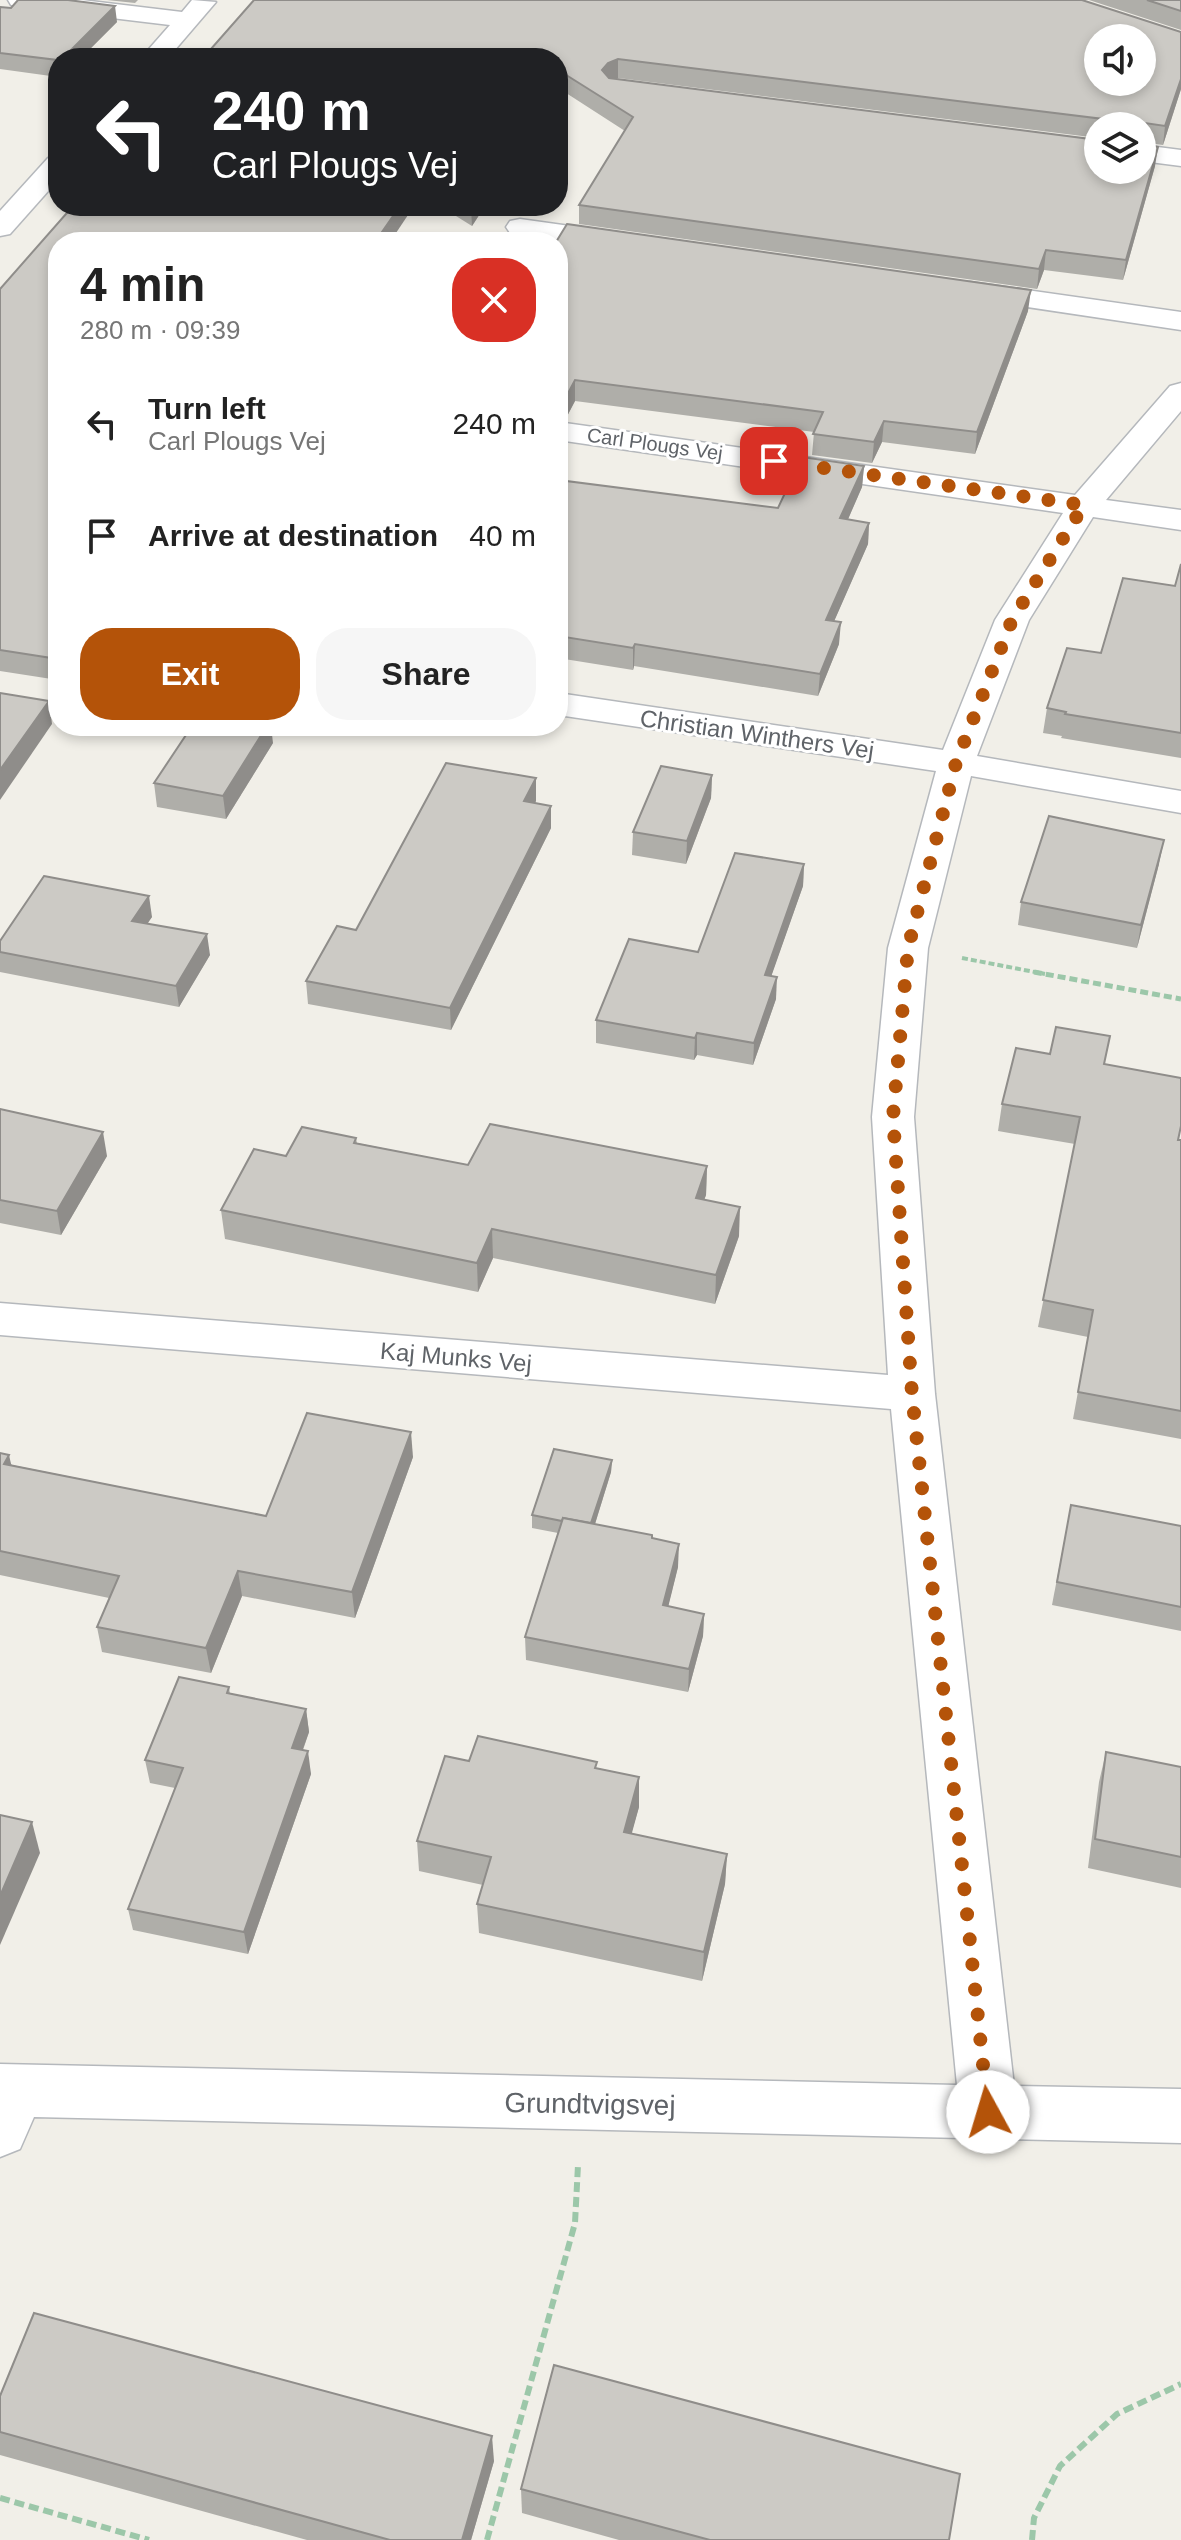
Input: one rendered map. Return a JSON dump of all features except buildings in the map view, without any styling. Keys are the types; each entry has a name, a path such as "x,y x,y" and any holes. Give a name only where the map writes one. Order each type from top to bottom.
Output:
{"street":[{"path":"20,0 189,20"},
{"path":"163,48 206,0"},
{"path":"1156,155 1181,158"},
{"path":"0,228 48,175"},
{"path":"520,227 555,232"},
{"path":"568,234 646,245"},
{"path":"945,287 1181,321"},
{"path":"988,2112 912,1394 893,1117 908,948 956,763 1012,620 1084,505 1181,392"},
{"name":"Carl Plougs Vej","path":"568,432 1181,520"},
{"name":"Christian Winthers Vej","path":"568,705 956,763 1181,802"},
{"name":"Kaj Munks Vej","path":"0,1319 912,1394"},
{"name":"Grundtvigsvej","path":"6,2104 581,2104 1181,2116"}],"path":[{"path":"908,948 1181,999"},
{"path":"487,2540 575,2223 581,2104"},
{"path":"1032,2540 1034,2518 1060,2466 1117,2414 1181,2384"},
{"path":"0,2498 149,2540"}],"route":[{"path":"774,461 1084,505 1012,620 956,763 908,948 893,1117 912,1394 988,2112"}]}
